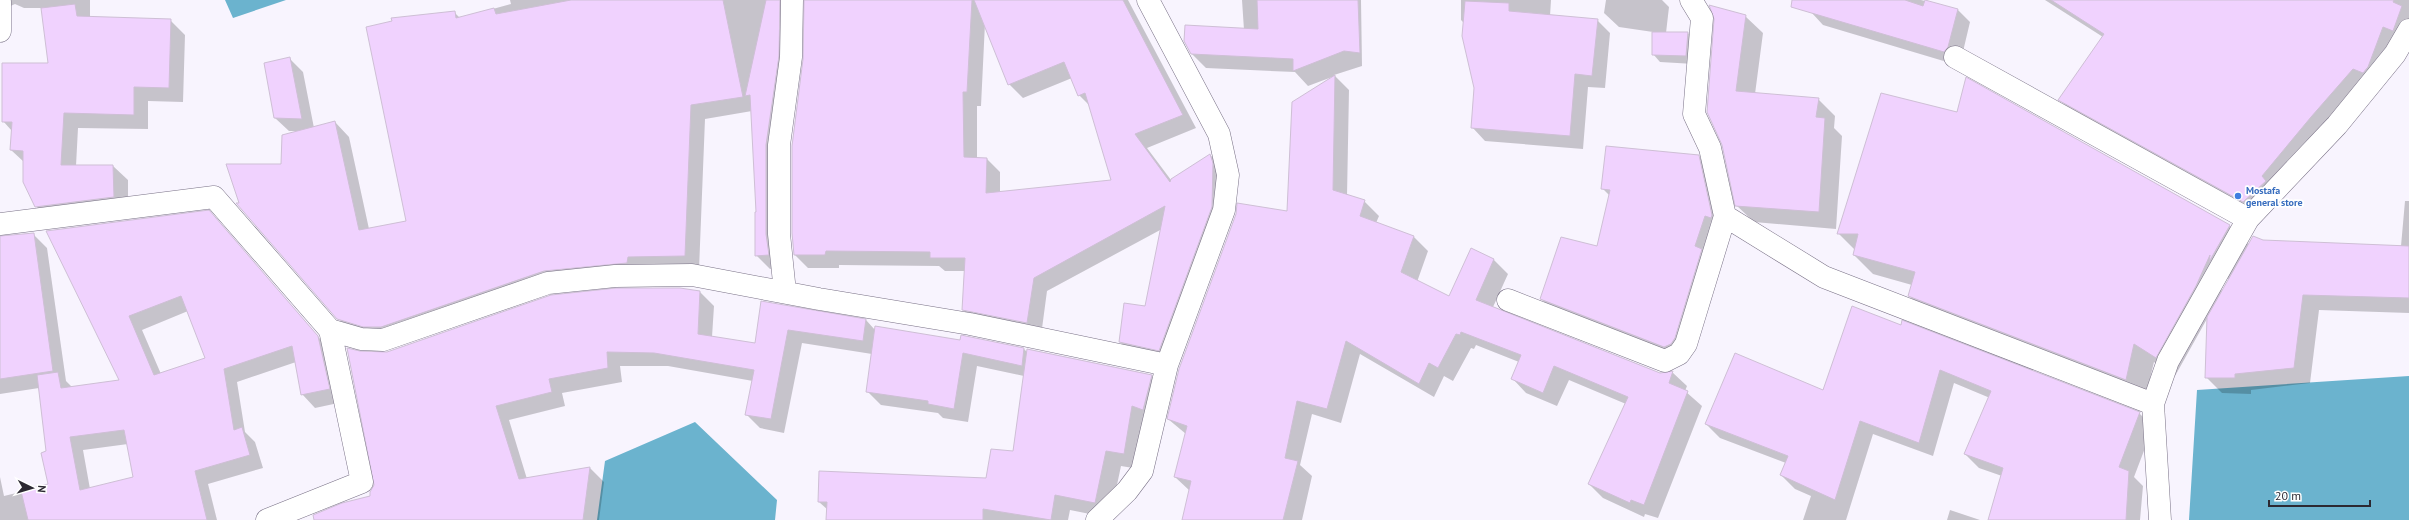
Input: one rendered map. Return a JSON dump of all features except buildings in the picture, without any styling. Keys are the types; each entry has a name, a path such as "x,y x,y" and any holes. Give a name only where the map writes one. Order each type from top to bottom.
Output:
{"street":[{"path":"785,292 779,234 779,145 791,57 792,0"},
{"path":"1097,520 1126,491 1142,471 1167,365 1224,210 1228,175 1219,134 1148,0"},
{"path":"1508,300 1665,361 1679,354 1686,344 1725,216 1710,148 1694,114 1702,18 1691,0"},
{"path":"0,2 2,31 0,31"},
{"path":"2160,520 2154,404 2168,361 2248,219 2336,125 2395,54 2409,30"},
{"path":"1955,57 2248,219"},
{"path":"0,224 214,197 330,330 362,482 267,520"},
{"path":"1725,216 1824,277 2154,404"},
{"path":"330,330 361,339 383,340 548,283 615,276 692,275 970,324 1167,365"}],"water":[{"path":"225,0 286,0 233,18"},
{"path":"2409,376 2409,520 2189,520 2197,390"},
{"path":"695,422 777,500 775,520 597,520 605,461"}],"place":[{"name":"Mostafa general store","path":"2238,196"}]}
